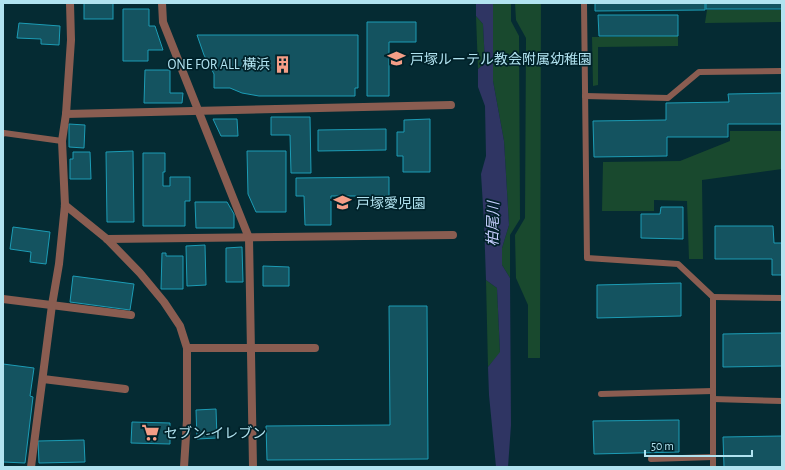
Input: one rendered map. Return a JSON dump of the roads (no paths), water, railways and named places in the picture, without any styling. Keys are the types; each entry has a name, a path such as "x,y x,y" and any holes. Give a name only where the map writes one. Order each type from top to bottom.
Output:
{"street":[{"path":"31,467 52,304 59,264 65,205 62,141 66,114 71,40 70,3"},
{"path":"162,3 164,22 249,238 253,467"},
{"path":"66,114 451,105"},
{"path":"65,205 107,240 140,273 164,302 180,326 187,348 187,420 184,467"},
{"path":"107,240 453,235"},
{"path":"3,299 131,315"},
{"path":"187,348 315,348"},
{"path":"43,379 125,389"}],"lane":[{"path":"584,3 587,258 678,264 713,297 782,298"},
{"path":"585,96 668,98 699,72 782,71"},
{"path":"3,134 62,141"},
{"path":"713,297 713,467"},
{"path":"602,394 713,391"},
{"path":"713,399 782,401"},
{"path":"651,459 714,458"}],"water":[{"name":"柏尾川","path":"476,3 493,3 493,81 504,141 509,225 502,248 502,265 510,278 511,425 508,467 496,467 489,395 488,367 500,352 497,288 486,280 481,174 486,156 485,106 478,87 478,69 485,63 483,24 476,16"}],"place":[{"name":"戸塚ルーテル教会附属幼稚園","path":"397,59"},
{"name":"ONE FOR ALL 横浜","path":"283,64"},
{"name":"戸塚愛児園","path":"343,203"},
{"name":"セブン-イレブン","path":"151,433"}]}
